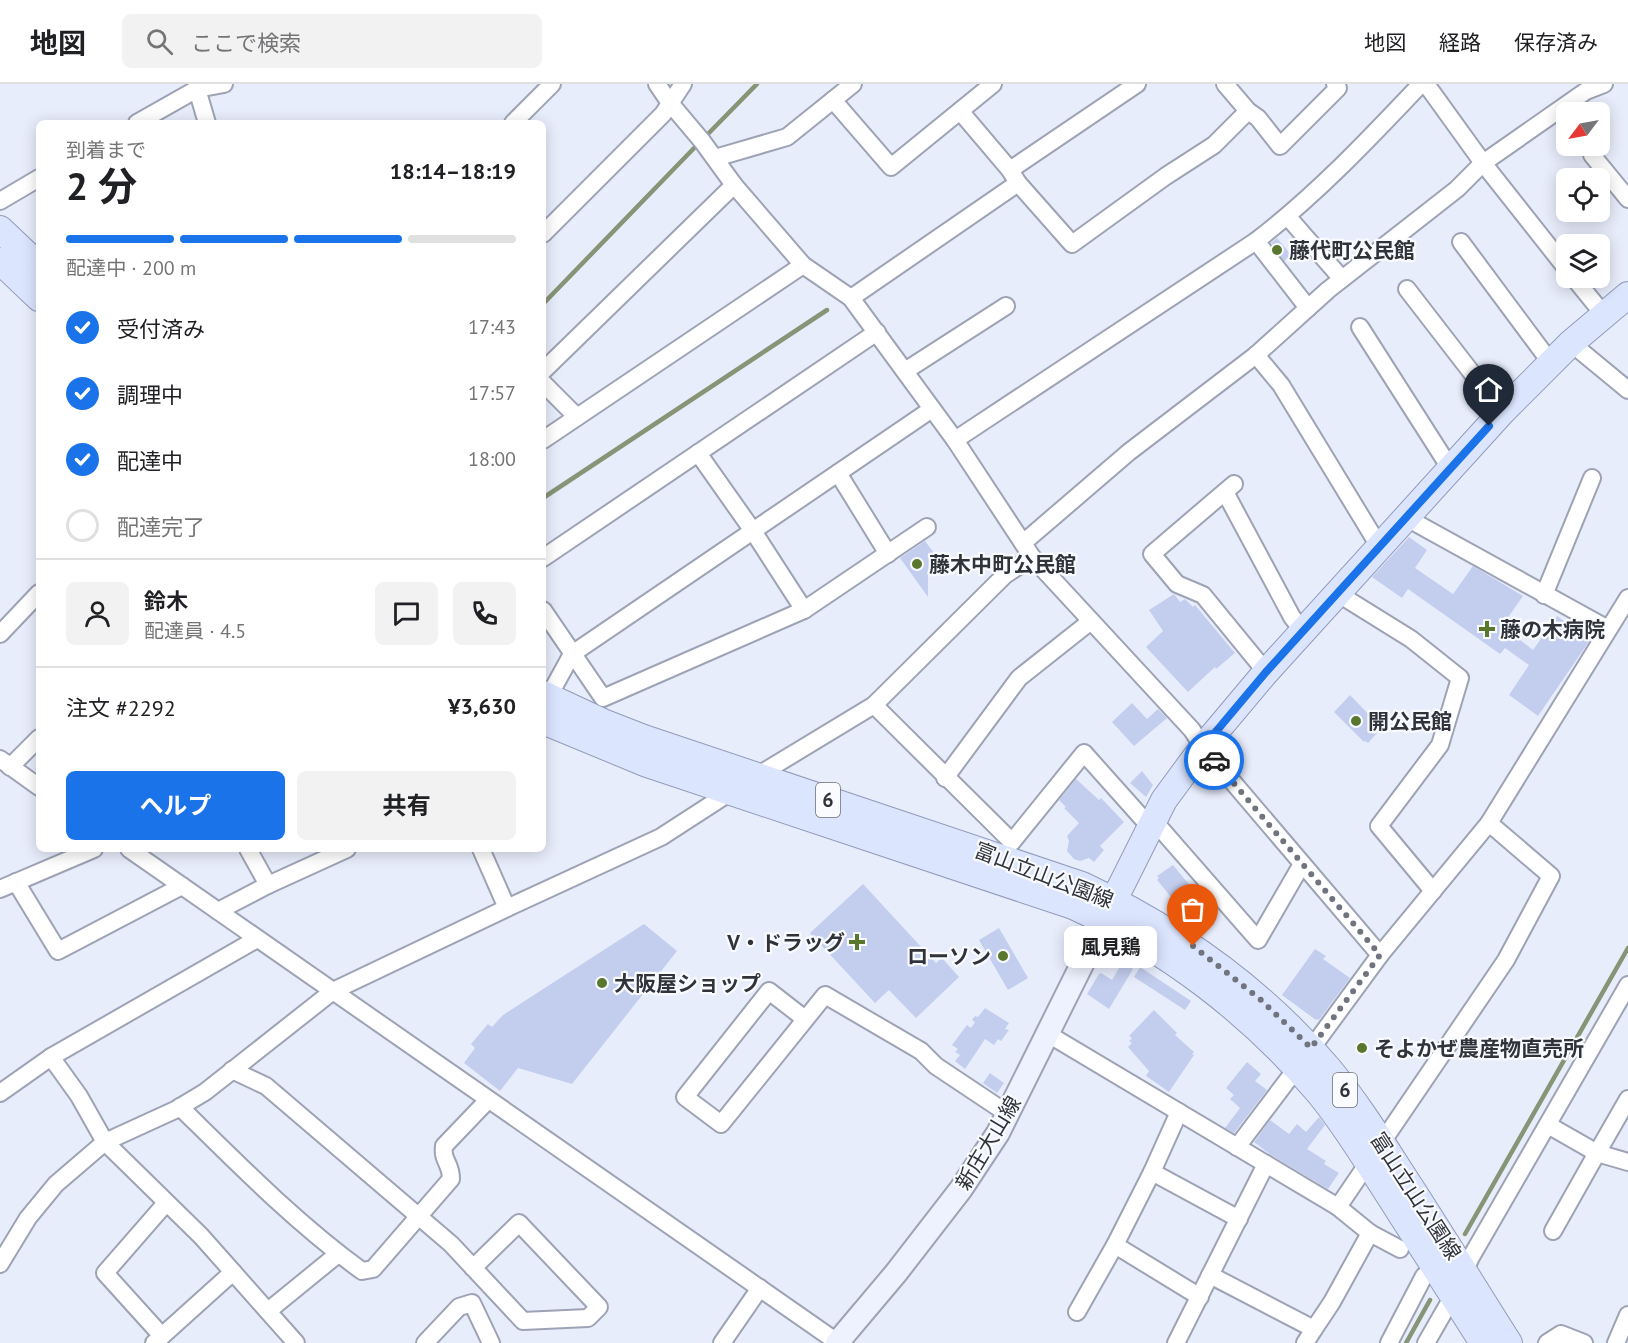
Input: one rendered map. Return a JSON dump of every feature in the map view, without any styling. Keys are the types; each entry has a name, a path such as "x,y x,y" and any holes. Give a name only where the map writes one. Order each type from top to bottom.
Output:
{"main road":[{"path":"0,229 36,263"},
{"path":"0,261 36,295"},
{"path":"1109,910 1164,800 1203,747 1266,672 1502,412 1571,344 1628,295"},
{"name":"富山立山公園線","path":"546,705 1063,878 1109,910 1135,937 1199,980 1235,1009 1296,1069 1375,1154 1464,1271 1509,1343"},
{"name":"富山立山公園線","path":"546,705 647,764 1073,906 1109,910 1172,932 1226,971 1268,1006 1311,1048 1352,1098 1375,1154 1453,1296 1483,1343"},
{"name":"新庄大山線","path":"837,1343 896,1273 961,1189 998,1133 1109,910"}],"street":[{"path":"141,120 197,88 224,84"},
{"path":"516,120 552,84"},
{"path":"657,84 734,185 803,265 851,298 955,440 1027,550 1192,730 1203,747 1380,955"},
{"path":"546,231 663,114 683,84"},
{"path":"715,158 787,137 853,84"},
{"path":"833,100 891,167 993,84"},
{"path":"851,298 1137,84"},
{"path":"1225,84 1248,111 1258,118 1280,146 1338,85"},
{"path":"955,440 1256,241 1288,217 1365,142 1420,84"},
{"path":"1426,84 1483,163 1556,255"},
{"path":"0,1264 28,1218 56,1184 105,1142 180,1107 205,1092 333,991 661,837 874,705 1005,575 1027,550 1129,452 1256,355 1342,279 1457,189 1483,163 1584,87 1604,84"},
{"path":"197,88 206,120"},
{"path":"960,111 1072,244 1214,145 1248,111"},
{"path":"1593,156 1628,199"},
{"path":"0,201 36,180"},
{"path":"546,368 734,185"},
{"path":"1288,217 1342,279"},
{"path":"1256,241 1308,308"},
{"path":"1461,242 1551,363"},
{"path":"546,438 803,265"},
{"path":"1582,288 1604,315"},
{"path":"1407,289 1502,412"},
{"path":"905,371 1006,306"},
{"path":"1360,327 1450,468"},
{"path":"546,556 877,332"},
{"path":"1571,344 1628,390"},
{"path":"1256,355 1281,385 1380,546"},
{"path":"546,386 577,417"},
{"path":"546,700 572,654 932,409"},
{"path":"698,453 753,531 804,610"},
{"path":"838,473 888,554"},
{"path":"1544,595 1592,478"},
{"path":"1266,672 1203,595 1177,584 1152,554 1230,488 1292,617 1303,631"},
{"path":"1405,517 1608,629"},
{"path":"546,615 603,698 804,610 927,527"},
{"path":"1337,593 1411,639 1460,678 1440,745 1378,826 1433,891"},
{"path":"0,634 36,596"},
{"path":"1311,1048 1380,955 1489,823 1608,629 1627,603"},
{"path":"945,778 1019,678 1091,621"},
{"path":"874,705 1012,842 1084,753 1258,940 1302,864"},
{"path":"36,740 5,763 36,785"},
{"path":"1338,1207 1506,960 1551,876 1489,823"},
{"path":"0,889 87,852"},
{"path":"133,852 837,1343"},
{"path":"251,852 268,885"},
{"path":"218,911 340,852"},
{"path":"481,852 507,908"},
{"path":"16,882 58,951 182,886"},
{"path":"0,1093 51,1057 257,939"},
{"path":"1426,1343 1453,1296 1464,1271 1628,985"},
{"path":"805,1019 769,991 685,1097 721,1124 825,995 921,1051 936,1066 1008,1114"},
{"path":"1048,1034 1338,1207 1370,1233 1400,1249"},
{"path":"51,1057 79,1096 105,1142 201,1236 294,1342"},
{"path":"1237,1147 1296,1069"},
{"path":"232,1070 266,1086 451,1244 473,1268 523,1321 588,1318 599,1307 519,1223 473,1268"},
{"path":"1553,1231 1628,1099"},
{"path":"180,1107 271,1196 338,1254 362,1271 374,1269 451,1179 451,1168 443,1155 444,1146 488,1100"},
{"path":"1077,1312 1115,1245 1179,1112"},
{"path":"1548,1125 1597,1153 1628,1162"},
{"path":"1176,1343 1266,1164"},
{"path":"1152,1172 1239,1219"},
{"path":"166,1203 105,1273 158,1340 233,1272"},
{"path":"1210,1275 1309,1336 1332,1302 1370,1233"},
{"path":"1115,1245 1200,1297"},
{"path":"268,1311 338,1254"},
{"path":"1389,1343 1424,1276"},
{"path":"722,1343 760,1288"},
{"path":"425,1343 459,1307 472,1303 491,1343"},
{"path":"1616,1343 1628,1315"},
{"path":"1547,1343 1561,1334 1584,1343"}],"building":[{"path":"1277,238 1291,255 1284,261 1271,243"},
{"path":"1409,537 1427,550 1415,568 1453,594 1473,566 1523,596 1502,626 1533,650 1557,616 1590,640 1538,716 1509,695 1529,665 1505,648 1500,654 1408,589 1402,598 1372,577"},
{"path":"925,541 934,553 928,573 928,597 900,558"},
{"path":"1174,594 1180,602 1185,599 1193,607 1195,605 1235,653 1216,669 1215,667 1188,692 1146,647 1163,631 1149,610"},
{"path":"1350,695 1380,726 1376,730 1378,732 1368,743 1364,742 1334,712"},
{"path":"1132,703 1147,719 1158,709 1167,718 1134,746 1112,722"},
{"path":"1142,771 1153,785 1146,797 1130,783"},
{"path":"1076,779 1099,800 1101,798 1124,822 1100,846 1104,850 1094,862 1089,858 1080,861 1074,859 1067,851 1069,841 1067,836 1079,823 1059,800"},
{"path":"1173,865 1201,899 1185,914 1157,880 1159,878 1157,876"},
{"path":"863,884 936,963 942,958 959,977 916,1018 889,990 875,1003 810,933"},
{"name":"大阪屋ショップ","path":"644,924 677,951 572,1084 518,1068 500,1091 464,1063 475,1048 471,1044 488,1024 492,1027 503,1015"},
{"path":"999,928 1028,978 1008,990 979,940"},
{"path":"1315,949 1326,956 1323,959 1350,978 1319,1020 1282,995"},
{"path":"1122,963 1133,969 1109,1009 1087,994 1099,974 1112,980"},
{"path":"1140,967 1191,1001 1185,1010 1134,977"},
{"path":"985,1008 1009,1023 1005,1029 1009,1030 1001,1041 998,1039 994,1045 985,1039 965,1069 955,1061 960,1055 955,1052 958,1049 952,1045 967,1025 971,1028 975,1022 972,1020 975,1016 978,1017"},
{"path":"1154,1010 1177,1033 1175,1035 1194,1052 1169,1092 1146,1076 1149,1071 1128,1047 1132,1043 1129,1041 1132,1038 1129,1036"},
{"path":"1247,1062 1261,1074 1255,1081 1267,1090 1234,1133 1225,1128 1240,1108 1230,1099 1234,1095 1226,1088"},
{"path":"990,1073 1004,1083 997,1093 983,1083"},
{"path":"1319,1117 1325,1125 1307,1149 1339,1173 1328,1189 1271,1155 1254,1142 1270,1120 1289,1134 1297,1124 1306,1132"}],"waterway":[{"path":"704,138 757,84"},
{"path":"546,301 698,144"},
{"path":"546,496 827,310"},
{"path":"1465,1234 1628,948"},
{"path":"1406,1343 1430,1300"}],"way so far":[{"path":"1193,946 1260,999 1311,1048 1380,955 1214,760"}],"place":[{"name":"藤代町公民館","path":"1277,250"},
{"name":"藤木中町公民館","path":"917,564"},
{"name":"藤の木病院","path":"1487,629"},
{"name":"開公民館","path":"1356,721"},
{"name":"V・ドラッグ","path":"857,942"},
{"name":"風見鶏","path":"1193,946"},
{"name":"ローソン","path":"1003,956"},
{"name":"大阪屋ショップ","path":"602,983"},
{"name":"そよかぜ農産物直売所","path":"1362,1048"}],"route":[{"path":"1214,760 1203,747 1266,672 1489,426"}]}
